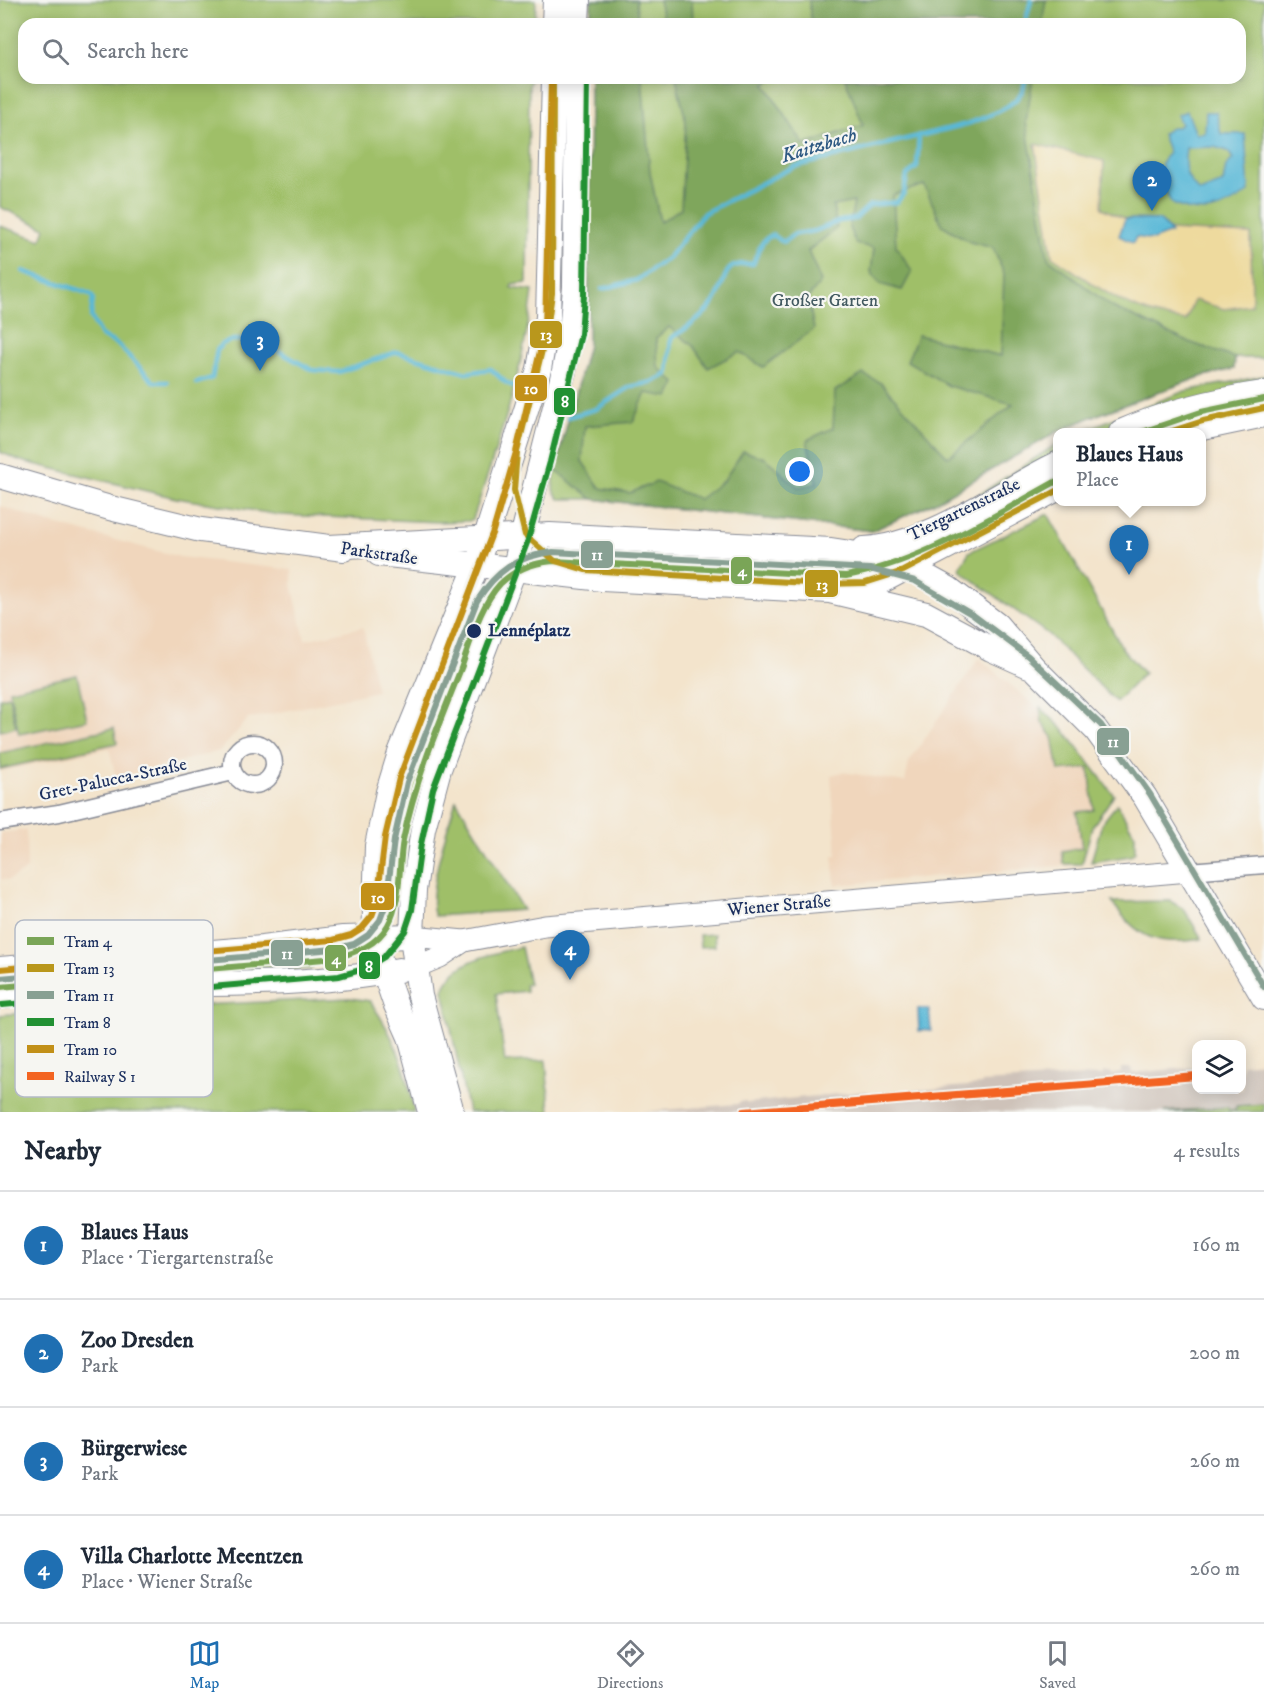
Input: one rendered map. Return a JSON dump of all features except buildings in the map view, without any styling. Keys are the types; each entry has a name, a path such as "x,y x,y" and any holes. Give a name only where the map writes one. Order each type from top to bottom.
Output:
{"main road":[{"path":"554,18 555,0"},
{"path":"577,18 578,0"},
{"path":"430,1112 410,1037 383,973 372,936 377,846 388,792 425,689 477,565 539,369 548,317 554,84"},
{"path":"452,1112 420,996 412,936 414,890 423,829 439,769 514,570 572,334 575,287 577,84"},
{"path":"1131,428 1168,414 1231,397 1264,393"},
{"path":"1202,428 1264,415"},
{"name":"Tiergartenstraße","path":"831,550 874,548 907,540 941,525 1053,466"},
{"path":"0,476 110,508 201,530 330,547"},
{"name":"Tiergartenstraße","path":"830,591 863,587 909,567 1053,491"},
{"path":"485,538 559,536 831,550 890,559 949,589 997,625 1034,668 1096,730 1145,797 1264,998"},
{"name":"Parkstraße","path":"330,547 485,538"},
{"name":"Parkstraße","path":"330,547 421,560 477,565"},
{"path":"477,565 611,580 830,591 926,614 991,649 1034,668"},
{"name":"Wiener Straße","path":"213,950 372,936 412,936"},
{"name":"Wiener Straße","path":"213,983 383,973 416,967"},
{"name":"Wiener Straße","path":"0,969 15,968"},
{"name":"Wiener Straße","path":"0,997 15,996"}],"street":[{"name":"Gret-Palucca-Straße","path":"0,822 59,813 233,772"},
{"path":"1189,872 1264,866"},
{"name":"Wiener Straße","path":"412,936 464,941 545,926 1189,872"},
{"name":"Wiener Straße","path":"416,967 440,957 464,941"}],"shaded area":[{"path":"0,506 50,523 180,557 292,570 292,584 305,640 363,627 377,691 248,719 220,751 116,777 109,748 0,771"},
{"path":"979,658 1064,730 1114,795 1092,827 1082,864 835,885 833,856 837,855 831,775 842,772 905,782 909,762"},
{"path":"26,830 27,869 9,880 0,879 0,833"},
{"path":"1264,1062 1264,1104 1237,1106 1236,1109 1229,1110 1228,1107 1164,1112 640,1112 868,1091 868,1094 981,1085 982,1082 1103,1075 1103,1072 1121,1073 1121,1068 1131,1068 1132,1073 1192,1067 1192,1094 1246,1094 1246,1064"}],"green space":[{"path":"0,0 536,0 535,18 18,18 18,84 529,84 527,283 512,285 511,288 533,291 529,320 517,378 501,435 473,519 469,521 438,522 280,515 176,498 21,461 0,452 0,226 41,240 45,228 0,207"},
{"name":"Großer Garten","path":"591,0 1264,0 1264,358 1235,358 1234,369 1200,377 1066,428 1053,428 1053,434 937,501 872,531 592,499 559,499 553,490 555,470 588,345 590,84 1246,84 1246,18 591,18"},
{"path":"591,0 636,0 638,18 591,18"},
{"path":"659,0 692,0 693,18 663,18"},
{"path":"809,0 1046,0 1043,18 810,18"},
{"name":"Großer Garten","path":"590,84 643,84 650,172 660,222 681,208 686,122 677,84 765,84 804,145 863,125 847,84 1032,84 1026,122 1048,258 1112,307 1186,341 1235,358 1234,369 1200,377 1066,428 1053,428 1053,434 937,501 872,531 592,499 555,470 588,345","holes":["924,185 942,225 970,242 993,248 1004,274 1001,356 918,335 907,361 949,386 1013,404 948,457 881,383 863,374 835,391 833,428 807,440 817,484 798,487 765,458 743,451 724,480 699,499 656,482 630,493 600,488 582,461 585,426 633,422 646,393 669,397 676,383 658,367 656,338 669,327 693,346 708,368 739,352 763,367 814,329 808,298 821,282 808,251 837,228 833,206 854,202 849,228 856,244 874,248 871,272 880,284 902,290 912,271 896,246 893,195"]},
{"path":"1264,376 1264,386 1125,428 1089,428 1185,391"},
{"path":"1053,447 1053,461 966,503"},
{"path":"1048,514 1124,651 1144,673 1116,702 1049,635 961,571 960,567 969,552"},
{"path":"467,620 480,625 427,762 414,757"},
{"path":"77,675 87,720 19,734 9,690"},
{"path":"9,696 16,727 0,731 0,698"},
{"path":"1040,707 1064,730 1114,795 1092,827 1082,864 1064,864 1062,851 1082,848 1077,812 1094,810 1089,768 1059,771 1053,737 1042,723"},
{"path":"114,728 117,743 0,769 0,753"},
{"path":"404,762 430,773 407,884 401,884 402,871 388,871 387,883 386,834"},
{"path":"456,800 523,910 435,916 433,893 435,877"},
{"path":"1117,804 1135,835 1135,852 1130,856 1091,862 1102,823"},
{"path":"1170,901 1184,909 1202,939 1173,941 1150,937 1140,932 1121,915 1112,902"},
{"path":"714,934 715,946 700,947 699,935"},
{"path":"521,947 529,984 525,984 526,991 496,994 505,1062 546,1060 550,1112 468,1112 443,990 448,980 465,965 487,955"},
{"path":"311,951 312,969 213,973 213,959"},
{"path":"15,976 15,989 0,990 0,977"},
{"path":"350,998 370,1001 399,1054 414,1112 0,1112 0,1015 15,1014 15,1097 213,1097 213,1004"},
{"path":"1264,1104 1264,1112 1164,1112 1228,1107 1229,1110 1236,1109 1236,1106"}],"sand":[{"path":"1035,144 1104,161 1102,208 1125,219 1160,220 1169,230 1251,234 1252,305 1224,309 1194,300 1186,321 1166,317 1131,306 1115,298 1052,256"}],"water":[{"path":"1187,111 1196,134 1205,133 1206,112 1216,112 1221,134 1245,134 1249,192 1230,204 1212,210 1194,210 1172,204 1161,178 1161,165 1169,153 1162,134 1181,124 1177,115","holes":["1214,147 1228,151 1233,159 1226,166 1223,183 1200,192 1186,172 1186,148"]},
{"path":"1125,219 1160,220 1171,233 1153,240 1136,237 1133,243 1119,236"},
{"path":"918,1009 929,1009 931,1030 919,1031"}],"waterway":[{"name":"Kaitzbach","path":"1026,18 1031,0"},
{"name":"Kaitzbach","path":"602,289 637,280 669,257 704,213 793,167 967,124 1013,102 1024,84"},
{"path":"568,417 596,409 630,387 652,382 668,374 671,338 705,313 719,294 729,269 742,264 753,264 760,247 769,237 773,235 783,242 795,234 815,231 840,221 855,219 870,205 897,202 904,193 907,175 917,167 919,135"},
{"path":"23,271 90,294 93,298 91,317 101,336 117,344 154,382 167,382"},
{"path":"196,383 212,378 217,350 222,344 233,340 261,341 312,370 339,372 397,352 466,373 491,369 505,382 515,387"}],"tram line":[{"name":"10","path":"213,950 333,940 351,935 362,928 372,916 377,902 385,837 399,778 493,531 516,452 545,330 551,84"},
{"name":"13","path":"553,84 552,293 547,330 517,452 514,490 525,535 555,561 585,570 825,584 865,583 903,571 1053,493"},
{"name":"8","path":"213,987 339,976 364,969 384,957 405,931 412,910 421,844 433,789 527,543 550,462 581,334 584,295 587,84"},
{"name":"4","path":"1154,428 1201,412 1264,399"},
{"name":"13","path":"1181,428 1264,408"},
{"name":"4","path":"213,969 336,958 372,943 383,932 396,905 401,850 414,796 476,625 493,593 500,584 518,571 531,565 553,561 846,576 929,550 1053,483"},
{"name":"11","path":"213,960 334,949 354,944 368,935 380,920 386,904 394,840 407,782 477,601 500,573 518,561 553,552 870,569 915,581 973,615 1028,656 1101,725 1150,794 1264,987"},
{"name":"10","path":"0,969 15,968"},
{"name":"11","path":"0,978 15,977"},
{"name":"4","path":"0,987 15,986"},
{"name":"8","path":"2,1005 15,1004"}],"transit line":[{"path":"744,1112 1192,1076"}],"place":[{"name":"Zoo Dresden","path":"1152,211"},
{"name":"Bürgerwiese","path":"260,371"},
{"name":"Blaues Haus","path":"1129,575"},
{"name":"Lennéplatz","path":"474,631"},
{"name":"Villa Charlotte Meentzen","path":"570,980"}]}
